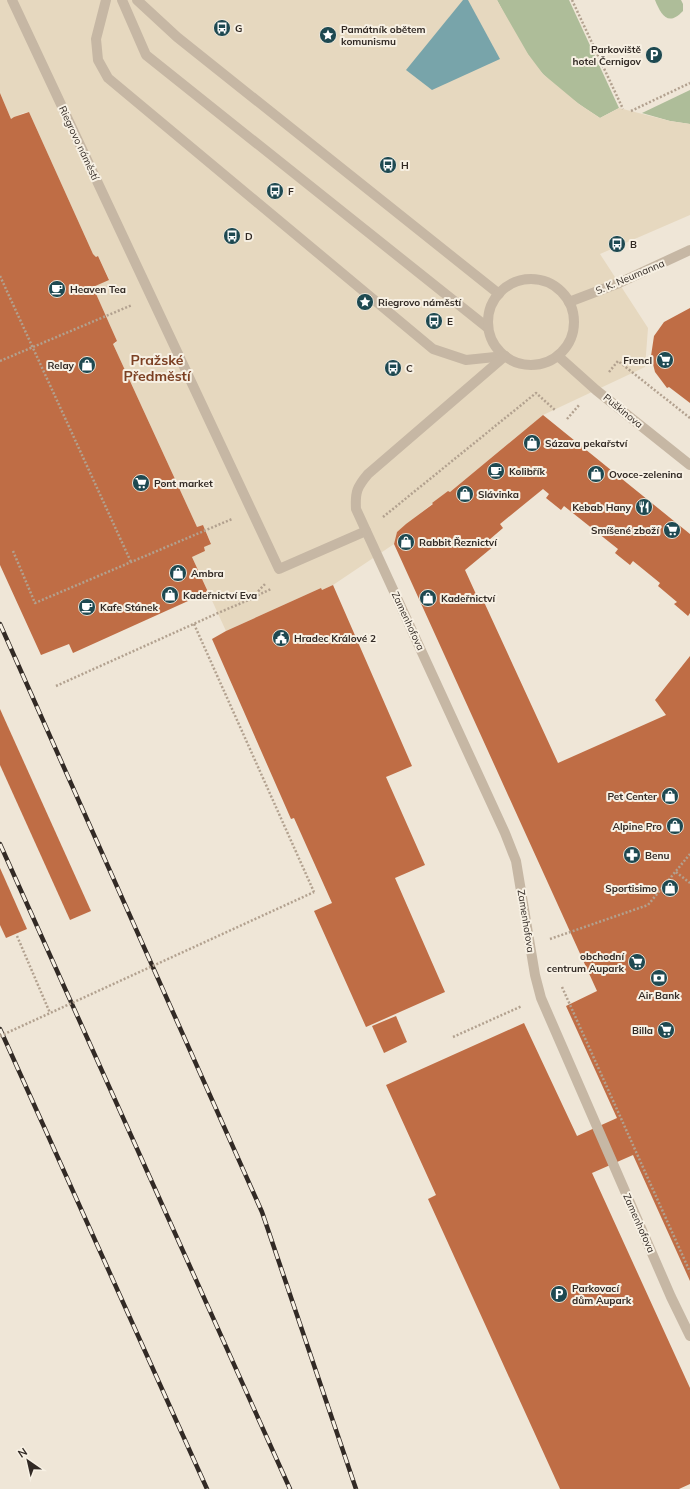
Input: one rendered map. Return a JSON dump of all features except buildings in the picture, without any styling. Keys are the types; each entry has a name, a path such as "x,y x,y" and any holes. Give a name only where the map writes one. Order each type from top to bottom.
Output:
{"street":[{"name":"Riegrovo náměstí","path":"12,0 279,569"},
{"path":"106,0 96,38 98,60 108,78 433,349 466,360 505,356"},
{"path":"122,0 146,55 488,328"},
{"path":"137,0 183,42 499,294"},
{"name":"S. K. Neumanna","path":"569,302 619,283 690,250"},
{"path":"536,279 549,283 561,291 569,302 573,314 574,327 570,340 558,356 552,360 539,364 524,364 511,360 505,356 492,341 488,328 488,315 492,304 499,294 509,285 522,280 536,279"},
{"name":"Zamenhofova","path":"505,356 368,474 357,489 355,498 356,509 502,826 516,861 535,975 541,998 668,1290 690,1336"},
{"name":"Puškinova","path":"558,356 596,390 690,465"},
{"path":"279,569 366,531"}],"path":[{"path":"572,0 623,109"},
{"path":"631,111 690,83"},
{"path":"0,276 131,562"},
{"path":"0,361 151,296"},
{"path":"618,361 690,418"},
{"path":"366,531 536,393 555,410"},
{"path":"567,419 584,399"},
{"path":"13,551 35,603 251,510"},
{"path":"56,686 251,599 279,569"},
{"path":"0,1036 314,892 194,624"},
{"path":"547,941 648,905 690,854"},
{"path":"676,872 690,883"},
{"path":"17,936 50,1013"},
{"path":"560,982 690,1272"},
{"path":"453,1037 563,988"}],"green space":[{"path":"497,0 569,0 619,108 600,118 555,86 542,73 529,56 517,38"},
{"path":"655,0 681,0 683,4 683,11 678,16 669,19 660,10"},
{"path":"690,90 690,124 670,121 642,113"}],"shaded area":[{"name":"Riegrovo náměstí","path":"0,0 497,0 528,54 543,74 579,104 600,118 619,108 670,121 690,124 690,215 600,254 648,328 645,367 543,415 450,492 448,491 397,532 394,544 333,585 322,590 321,588 226,631 192,557 205,551 204,547 211,543 203,525 197,527 113,344 117,341 93,287 109,279 98,256 96,257 93,254 29,112 23,113 11,119 0,93"}],"water":[{"path":"463,0 468,0 500,59 432,90 406,70"}],"railway":[{"path":"0,624 262,1212 356,1489"},
{"path":"0,844 290,1489"},
{"path":"0,1029 207,1489"}],"place":[{"name":"G","path":"222,28"},
{"name":"Památník obětem komunismu","path":"328,35"},
{"name":"Parkoviště hotel Černigov","path":"654,55"},
{"name":"H","path":"388,165"},
{"name":"F","path":"275,191"},
{"name":"D","path":"232,236"},
{"name":"B","path":"617,244"},
{"name":"Heaven Tea","path":"57,289"},
{"name":"Riegrovo náměstí","path":"365,302"},
{"name":"E","path":"434,321"},
{"name":"Frencl","path":"665,360"},
{"name":"Relay","path":"87,365"},
{"name":"C","path":"393,368"},
{"name":"Sázava pekařství","path":"532,443"},
{"name":"Kolibřík","path":"496,471"},
{"name":"Ovoce-zelenina","path":"596,474"},
{"name":"Pont market","path":"141,483"},
{"name":"Slávinka","path":"465,494"},
{"name":"Kebab Hany","path":"644,507"},
{"name":"Smíšené zboží","path":"672,530"},
{"name":"Rabbit Řeznictví","path":"406,542"},
{"name":"Ambra","path":"178,573"},
{"name":"Kadeřnictví Eva","path":"170,595"},
{"name":"Kadeřnictví","path":"428,598"},
{"name":"Kafe Stánek","path":"87,607"},
{"name":"Hradec Králové 2","path":"281,638"},
{"name":"Pet Center","path":"670,796"},
{"name":"Alpine Pro","path":"675,826"},
{"name":"Benu","path":"632,855"},
{"name":"Sportisimo","path":"670,888"},
{"name":"obchodní centrum Aupark","path":"637,962"},
{"name":"Air Bank","path":"659,978"},
{"name":"Billa","path":"666,1030"},
{"name":"Parkovací dům Aupark","path":"559,1294"}],"district":[{"name":"Pražské Předměstí","path":"157,368"}]}
